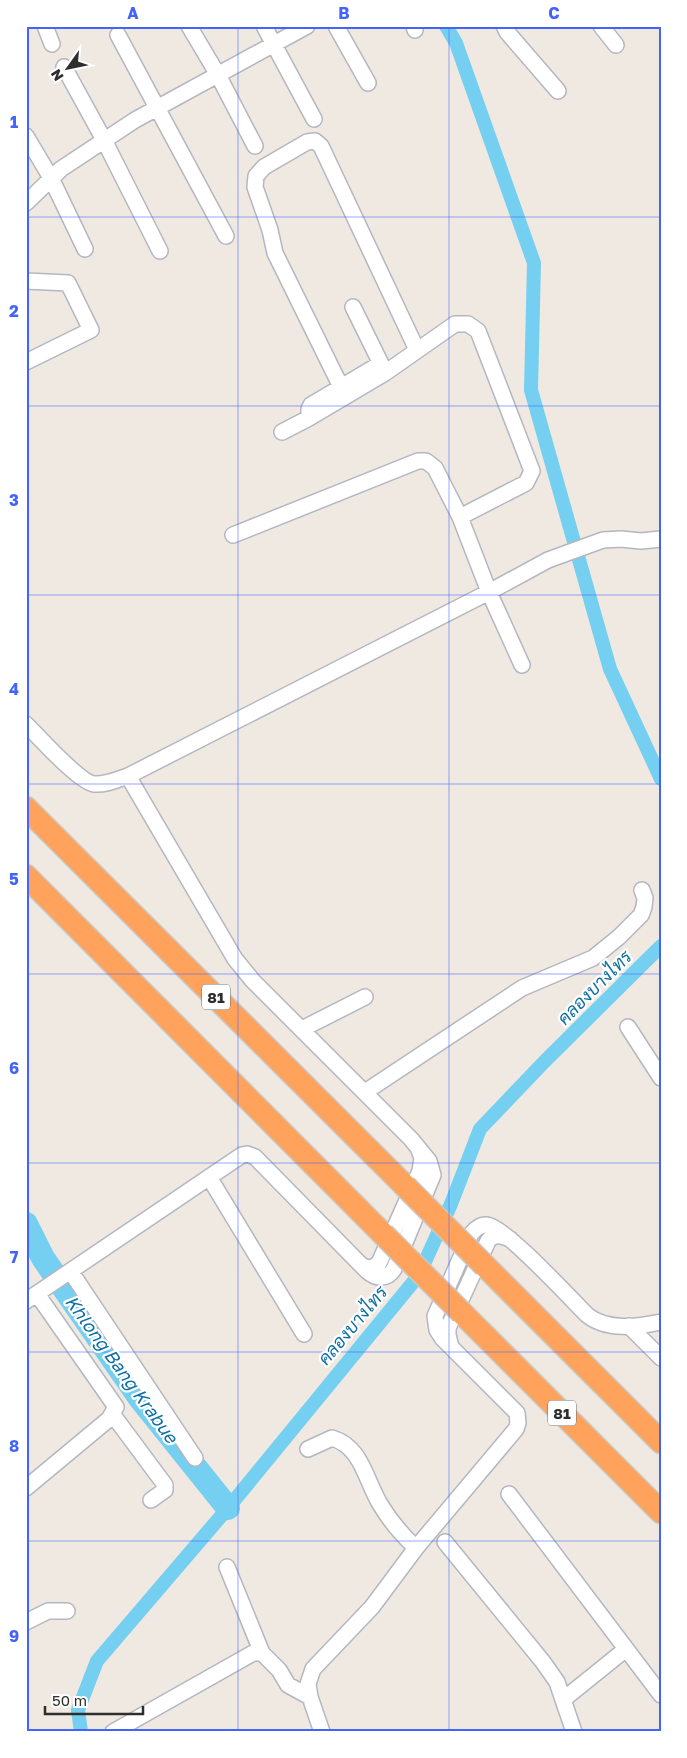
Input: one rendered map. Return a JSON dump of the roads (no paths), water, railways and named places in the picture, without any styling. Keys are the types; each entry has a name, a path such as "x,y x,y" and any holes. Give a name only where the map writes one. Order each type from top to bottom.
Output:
{"highway":[{"name":"81","path":"26,808 661,1442"},
{"name":"81","path":"26,876 661,1512"}],"street":[{"path":"44,26 52,44"},
{"path":"189,26 218,75 255,146"},
{"path":"264,26 314,119"},
{"path":"26,203 61,169 104,140 158,107 307,26"},
{"path":"336,26 368,83"},
{"path":"504,26 507,32 558,91"},
{"path":"601,26 616,45"},
{"path":"118,35 226,236"},
{"path":"64,67 104,140 160,251"},
{"path":"26,136 51,178 85,249"},
{"path":"341,387 276,253 255,187 256,176 264,167 307,142 315,141 321,146 417,350"},
{"path":"26,362 91,330 68,283 28,282"},
{"path":"353,307 383,368"},
{"path":"309,418 311,405 341,387 417,350 456,324 468,324 478,331 532,471 526,483 460,517"},
{"path":"282,432 309,418 383,368"},
{"path":"233,535 418,461 426,461 435,468 460,517 489,592 522,665"},
{"path":"26,724 62,760 91,784 107,784 128,776 548,560 603,540 641,541 661,539"},
{"path":"26,1488 64,1455 96,1431 113,1415 116,1407 36,1295 209,1176 242,1155 247,1154 255,1157 363,1266 371,1269 379,1263 420,1172 422,1158 416,1144 253,981 235,959 128,776"},
{"path":"365,1092 522,988 592,958 619,937 641,916 645,898 642,890"},
{"path":"302,1029 365,997"},
{"path":"628,1027 661,1078"},
{"path":"209,1176 304,1334"},
{"path":"322,1732 308,1684 313,1669 372,1607 416,1548 516,1429 518,1423 517,1413 451,1348 448,1335 448,1328 490,1238 498,1235 512,1240 592,1319 606,1325 629,1326 661,1322"},
{"path":"67,1274 196,1458"},
{"path":"629,1326 661,1358"},
{"path":"113,1415 165,1485 165,1490 151,1500"},
{"path":"308,1449 332,1438 350,1446 384,1510 399,1533 416,1548"},
{"path":"509,1494 661,1695"},
{"path":"445,1542 557,1682 574,1732"},
{"path":"227,1567 262,1653 279,1670 288,1685 310,1696"},
{"path":"26,1622 48,1611 67,1611"},
{"path":"564,1699 626,1649"},
{"path":"113,1732 253,1653 262,1653"}],"waterway":[{"path":"446,26 456,43 534,263 531,390 610,669 661,779"},
{"name":"คลองบางไทร","path":"81,1732 78,1710 97,1661 228,1508 419,1275 451,1204 480,1129 545,1061 661,946"},
{"name":"Khlong Bang Krabue","path":"26,1224 43,1258 139,1397 228,1508"}]}
